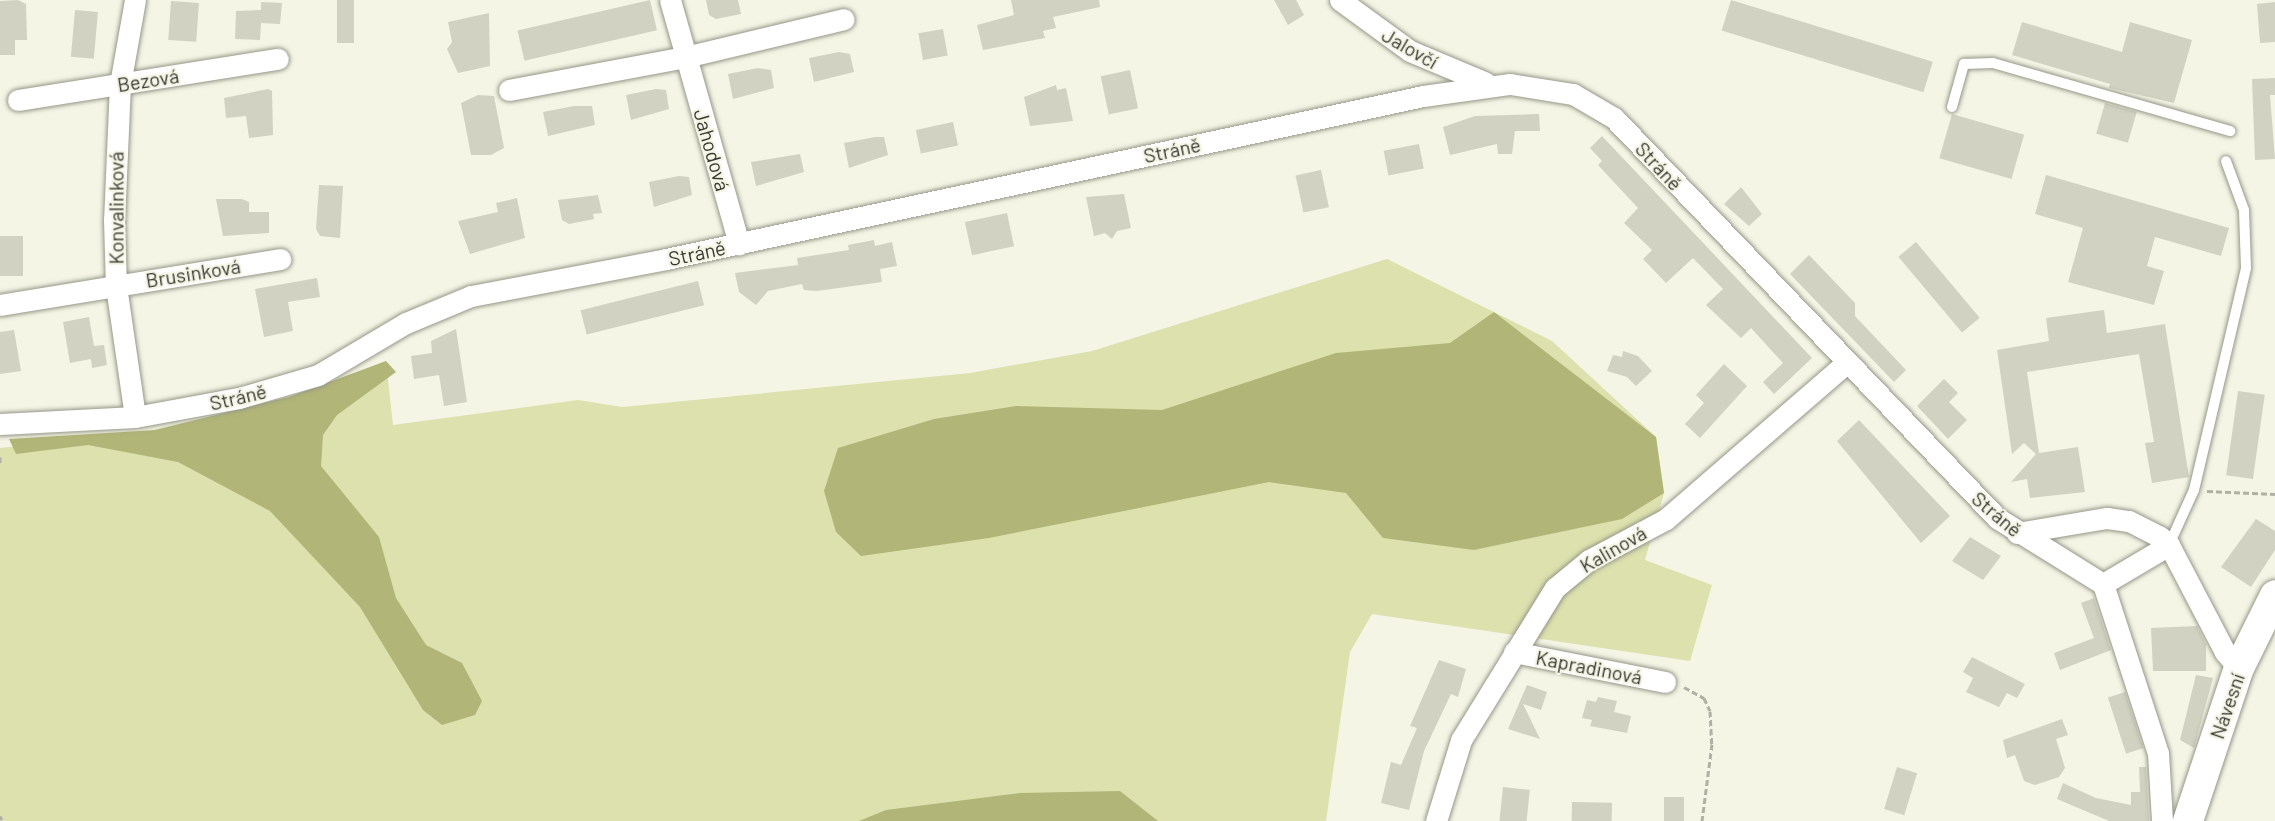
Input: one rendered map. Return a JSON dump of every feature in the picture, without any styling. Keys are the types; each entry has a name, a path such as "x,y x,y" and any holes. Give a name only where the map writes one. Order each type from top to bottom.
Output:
{"street":[{"name":"Konvalinková","path":"135,0 120,84 116,286 135,417"},
{"name":"Jahodová","path":"670,0 739,244"},
{"name":"Jalovčí","path":"1340,0 1410,51 1486,84"},
{"path":"509,90 685,57 844,19"},
{"name":"Bezová","path":"18,100 278,59"},
{"name":"Stráně","path":"0,424 135,417 239,398 318,375 406,323 471,296 739,244 1486,84 1573,94 1614,118 1845,364 2018,533 2103,584"},
{"name":"Brusinková","path":"0,305 280,260"},
{"name":"Kalinová","path":"1436,821 1461,740 1555,588 1589,560 1666,519 1845,364"},
{"path":"2018,533 2107,518 2129,521 2169,545 2224,652 2239,668"},
{"path":"2162,821 2161,766 2103,584 2169,545"},
{"name":"Návesní","path":"2188,821 2239,668 2275,595"},
{"name":"Kapradinová","path":"1514,652 1665,682"}],"lane":[{"path":"1952,107 1964,64 1993,63 2230,131"},
{"path":"2169,545 2194,490 2247,268 2244,210 2226,161"}],"path":[{"path":"0,457 0,465"},
{"path":"2194,490 2275,494"},
{"path":"1665,682 1704,698 1710,711 1712,744 1702,821"}],"green space":[{"path":"1387,259 1552,341 1656,437 1664,493 1645,560 1712,585 1690,661 1372,614 1350,652 1326,821 0,821 0,448 137,434 325,388 386,361 393,425 578,400 622,407 970,373 1092,351"},
{"path":"1494,312 1656,437 1664,493 1622,519 1474,550 1383,538 1346,493 1269,482 989,538 861,556 836,532 824,491 838,448 934,419 1016,406 1162,410 1336,353 1450,343"},
{"path":"386,361 396,372 337,415 323,435 321,466 379,537 396,598 426,645 462,663 482,701 475,715 442,725 423,710 360,607 270,511 178,462 88,445 16,454 9,439 155,430 289,397"},
{"path":"1120,791 1158,821 859,821 886,810 1020,793"}],"building":[{"path":"18,0 26,4 27,40 15,40 15,55 0,55 0,1"},
{"path":"337,0 354,0 354,43 337,43"},
{"path":"650,0 657,30 524,61 517,31"},
{"path":"706,0 738,0 741,14 716,19 709,15"},
{"path":"1011,0 1099,0 1100,7 1053,17 1056,28 1043,31 1045,38 983,50 977,25 1014,15"},
{"path":"1274,0 1296,0 1304,15 1288,25"},
{"path":"1731,0 1933,62 1923,92 1722,31"},
{"path":"171,1 199,3 196,42 168,40"},
{"path":"261,2 282,3 280,24 261,23 260,40 235,39 236,11 261,10"},
{"path":"2275,2 2275,42 2260,43 2257,4"},
{"path":"75,10 98,12 94,59 71,57"},
{"path":"489,13 490,66 458,73 447,49 452,42 448,22"},
{"path":"2022,22 2122,52 2130,22 2192,40 2174,103 2109,88 2110,84 2012,55"},
{"path":"943,29 948,56 923,60 918,33"},
{"path":"839,52 850,54 854,72 814,82 809,58"},
{"path":"758,68 771,70 774,88 733,99 728,74"},
{"path":"1130,70 1138,108 1109,114 1101,76"},
{"path":"2275,78 2275,95 2270,95 2275,159 2255,160 2252,79"},
{"path":"1056,85 1057,90 1066,88 1073,121 1030,126 1024,97"},
{"path":"268,89 272,91 273,135 249,138 246,116 226,118 224,98"},
{"path":"656,89 666,90 669,109 631,120 626,95"},
{"path":"478,95 494,96 504,148 491,155 471,155 461,103"},
{"path":"2105,103 2137,112 2128,143 2096,134"},
{"path":"574,106 592,106 595,125 548,136 543,112"},
{"path":"1539,114 1540,131 1515,131 1512,154 1498,154 1497,144 1450,155 1443,127 1475,116"},
{"path":"1952,114 2024,135 2011,179 1939,158"},
{"path":"953,122 958,145 921,153 916,130"},
{"path":"1602,136 1812,358 1774,394 1763,382 1783,363 1751,328 1741,338 1706,305 1723,289 1693,258 1666,283 1643,259 1652,250 1624,223 1638,208 1598,165 1602,161 1590,148"},
{"path":"884,137 888,155 849,168 844,143"},
{"path":"1419,144 1424,169 1388,175 1384,151"},
{"path":"800,154 804,172 756,186 751,162"},
{"path":"1321,170 1329,207 1303,213 1296,175"},
{"path":"2046,175 2229,228 2221,256 2155,237 2147,266 2164,271 2154,305 2068,282 2083,228 2035,214"},
{"path":"679,176 689,177 692,195 654,207 649,182"},
{"path":"319,185 343,186 340,238 320,236 316,229"},
{"path":"1741,187 1762,214 1749,226 1724,204"},
{"path":"1124,194 1131,228 1117,231 1112,239 1105,233 1094,236 1086,197"},
{"path":"598,195 602,213 593,214 594,219 569,224 562,220 558,200"},
{"path":"517,198 525,238 470,254 458,221 498,212 496,203"},
{"path":"216,199 242,199 249,202 249,212 269,212 269,233 223,236"},
{"path":"1007,213 1014,246 972,255 965,222"},
{"path":"0,236 23,236 23,276 0,276"},
{"path":"874,240 875,246 892,242 897,266 880,269 882,282 817,291 804,290 802,284 768,291 756,305 739,292 735,273 798,265 797,258 849,250 848,245"},
{"path":"1916,242 1980,318 1962,333 1898,257"},
{"path":"1809,255 1855,303 1855,316 1906,370 1894,382 1790,274"},
{"path":"317,278 320,297 288,302 293,331 264,337 255,289"},
{"path":"698,281 704,305 587,335 581,310"},
{"path":"2104,310 2107,333 2165,324 2189,477 2152,483 2145,443 2154,442 2139,354 2027,372 2039,453 2078,447 2085,492 2030,498 2027,479 2011,482 2036,454 2024,443 2012,454 1997,350 2049,341 2046,318"},
{"path":"89,317 94,346 104,345 107,365 92,368 91,359 70,363 63,322"},
{"path":"456,329 467,402 444,406 439,375 414,379 411,356 432,353 431,341"},
{"path":"14,330 21,371 0,374 0,332"},
{"path":"1623,351 1638,356 1652,371 1636,386 1627,377 1607,371 1613,355 1622,357"},
{"path":"1724,364 1747,386 1700,438 1685,424 1704,403 1696,395"},
{"path":"1944,379 1958,393 1949,402 1967,420 1948,439 1917,406"},
{"path":"2238,391 2265,395 2253,479 2226,475"},
{"path":"1859,420 1950,516 1921,543 1837,441"},
{"path":"2256,519 2275,531 2275,550 2251,587 2221,567"},
{"path":"1970,537 2001,556 1983,580 1952,561"},
{"path":"2094,598 2111,650 2060,670 2054,653 2094,638 2081,603"},
{"path":"2197,626 2206,644 2206,671 2153,671 2151,628"},
{"path":"1972,657 2025,684 2017,698 2007,693 1999,707 1966,692 1973,678 1963,672"},
{"path":"1439,660 1466,669 1458,697 1451,694 1424,751 1409,810 1381,803 1391,762 1401,765 1417,728 1410,726"},
{"path":"2196,675 2213,678 2194,748 2180,740"},
{"path":"1527,685 1547,692 1541,710 1523,704 1540,739 1508,729"},
{"path":"2125,692 2143,748 2126,754 2108,698"},
{"path":"1598,697 1617,701 1614,712 1631,716 1627,733 1590,726 1592,720 1582,718 1587,700 1596,702"},
{"path":"2062,719 2068,735 2056,739 2065,768 2059,777 2035,785 2024,781 2015,755 2007,758 2003,740"},
{"path":"1897,767 1917,773 1904,815 1884,809"},
{"path":"2139,767 2146,767 2149,821 2109,821 2057,799 2063,783 2096,798 2131,805 2131,792 2140,792"},
{"path":"1503,787 1530,790 1527,821 1499,821"},
{"path":"1664,797 1684,797 1684,821 1664,821"},
{"path":"1572,802 1612,803 1612,821 1572,821"}]}
